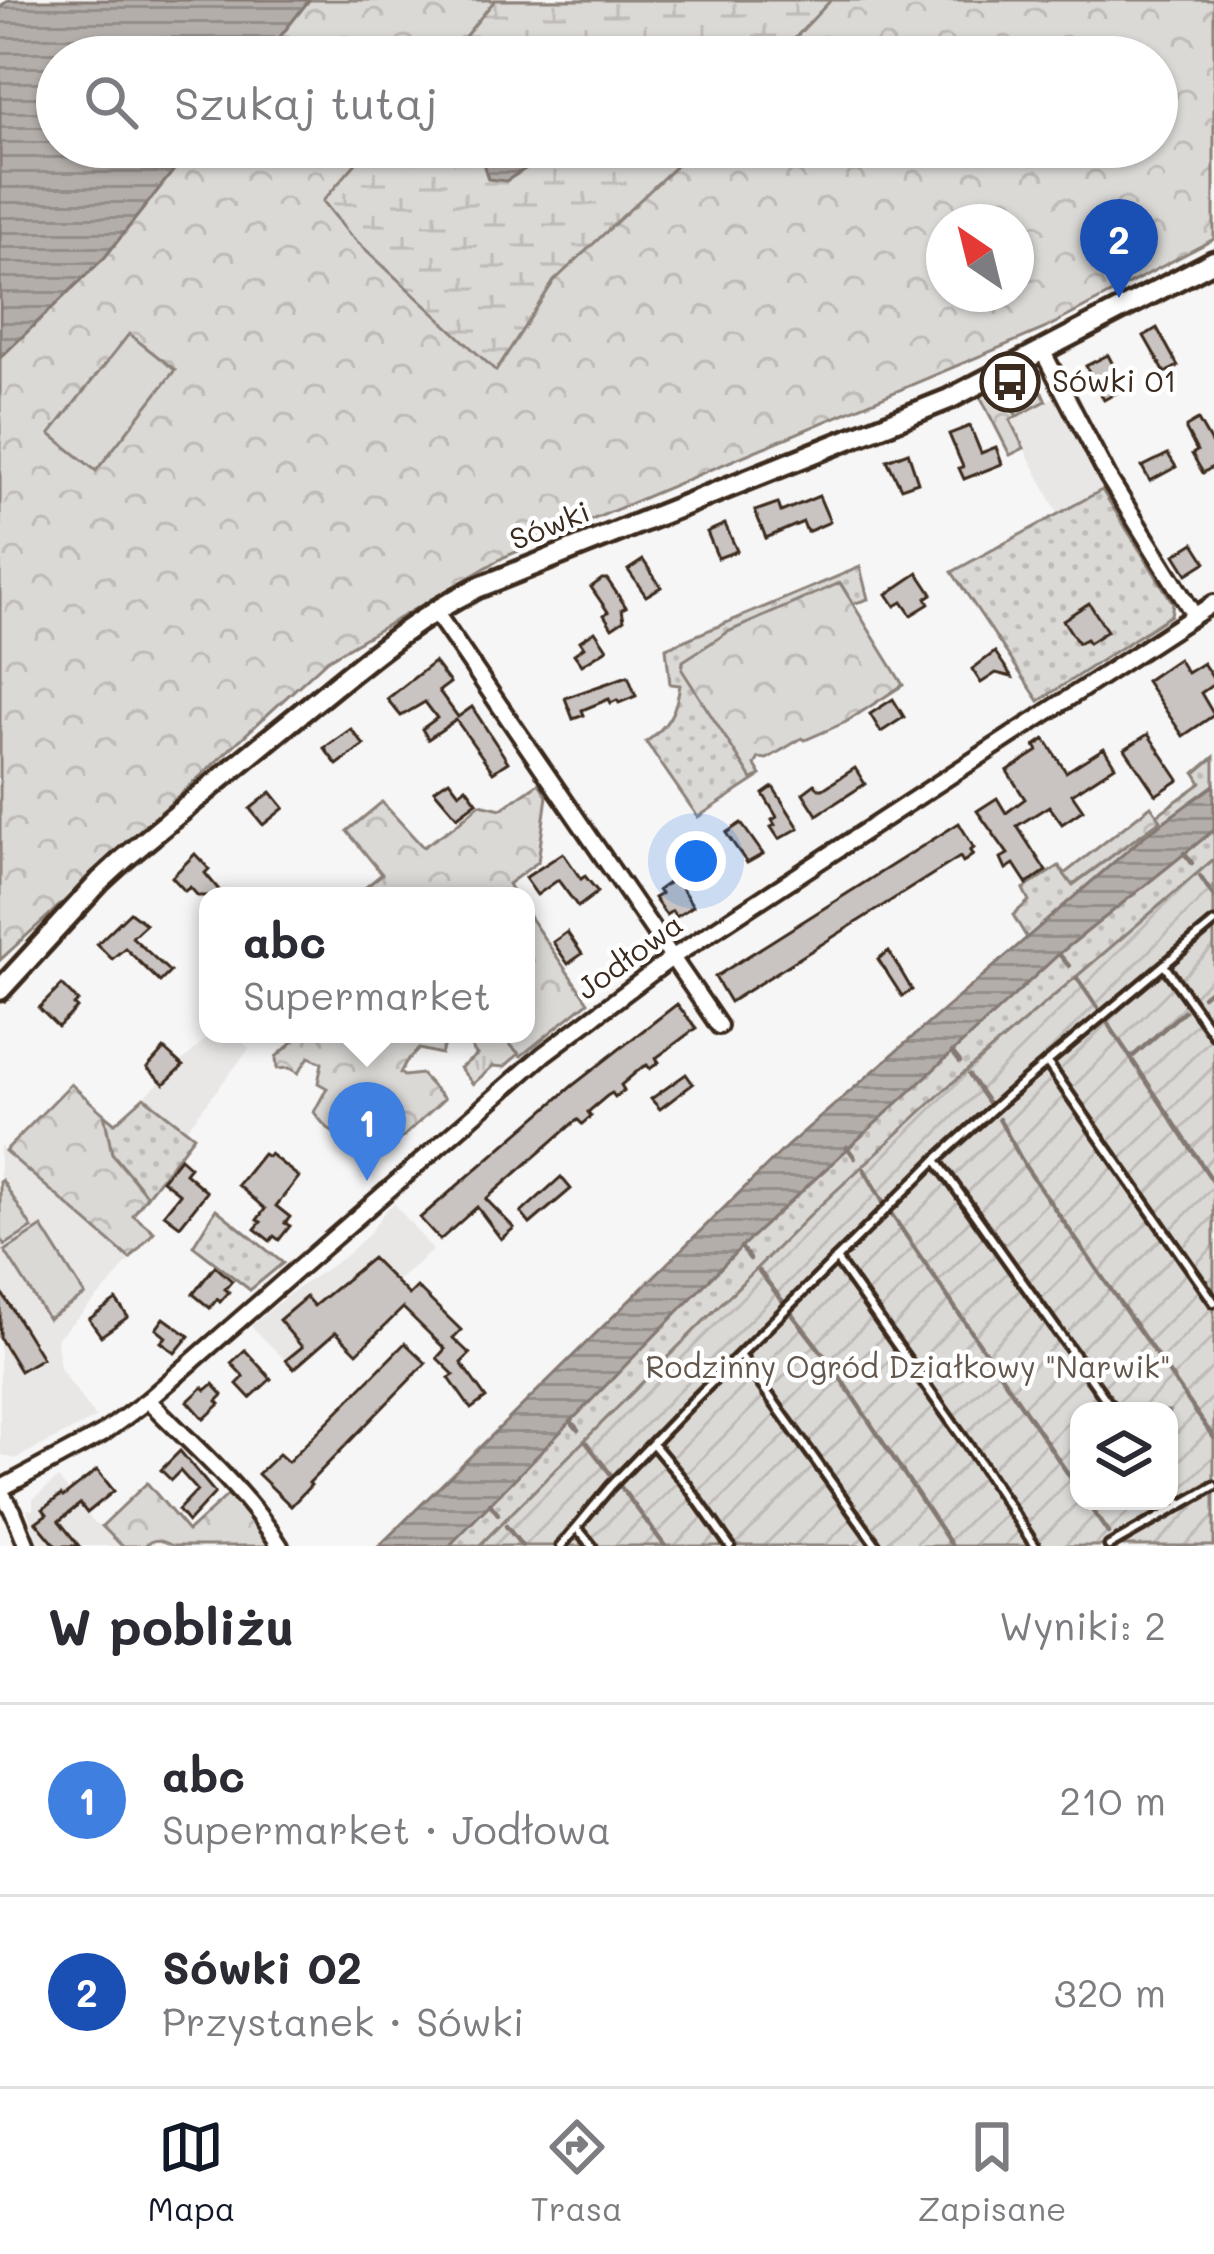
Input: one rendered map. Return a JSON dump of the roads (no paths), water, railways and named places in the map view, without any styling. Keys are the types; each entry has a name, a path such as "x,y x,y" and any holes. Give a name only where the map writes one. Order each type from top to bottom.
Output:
{"street":[{"name":"Sówki","path":"0,990 124,859 434,610 477,588 949,399 1214,260"},
{"path":"1042,352 1108,477 1193,614"},
{"name":"Jodłowa","path":"0,1490 102,1434 148,1400 544,1054 673,958 1214,603"},
{"path":"434,610 719,1026"},
{"path":"148,1400 240,1492 280,1546"},
{"path":"0,1490 27,1546"}],"lane":[{"path":"561,1546 610,1487 936,1160 1214,923"},
{"path":"1164,965 1214,1035"},
{"path":"1047,1063 1214,1302"},
{"path":"936,1160 1108,1402"},
{"path":"836,1259 1035,1546"},
{"path":"740,1355 877,1546"},
{"path":"653,1444 730,1546"},
{"path":"1109,1546 1214,1486"},
{"path":"1178,1501 1181,1505"},
{"path":"577,1528 592,1546"}],"waterway":[{"path":"1184,853 1192,863"},
{"path":"1200,876 1214,897"},
{"path":"1059,954 1069,966"},
{"path":"1077,978 1099,1010"},
{"path":"1203,996 1214,987"},
{"path":"1131,1058 1184,1011"},
{"path":"1107,1022 1214,1183"},
{"path":"952,1052 960,1062"},
{"path":"969,1075 989,1104"},
{"path":"999,1119 1025,1166 1214,1438"},
{"path":"847,1147 855,1158"},
{"path":"864,1169 884,1204"},
{"path":"890,1212 1070,1477"},
{"path":"741,1247 750,1259"},
{"path":"759,1271 784,1303"},
{"path":"792,1314 831,1364 952,1546"},
{"path":"571,1421 578,1430"},
{"path":"586,1442 612,1476"},
{"path":"620,1486 665,1546"},
{"path":"490,1504 498,1514"},
{"path":"1092,1510 1108,1533"},
{"path":"506,1526 522,1546"}],"place":[{"name":"Sówki 02","path":"1119,298"},
{"name":"Sówki 01","path":"1010,382"},
{"name":"abc","path":"367,1181"}],"park label":[{"name":"Rodzinny Ogród Działkowy \"Narwik\"","path":"908,1368"}]}
